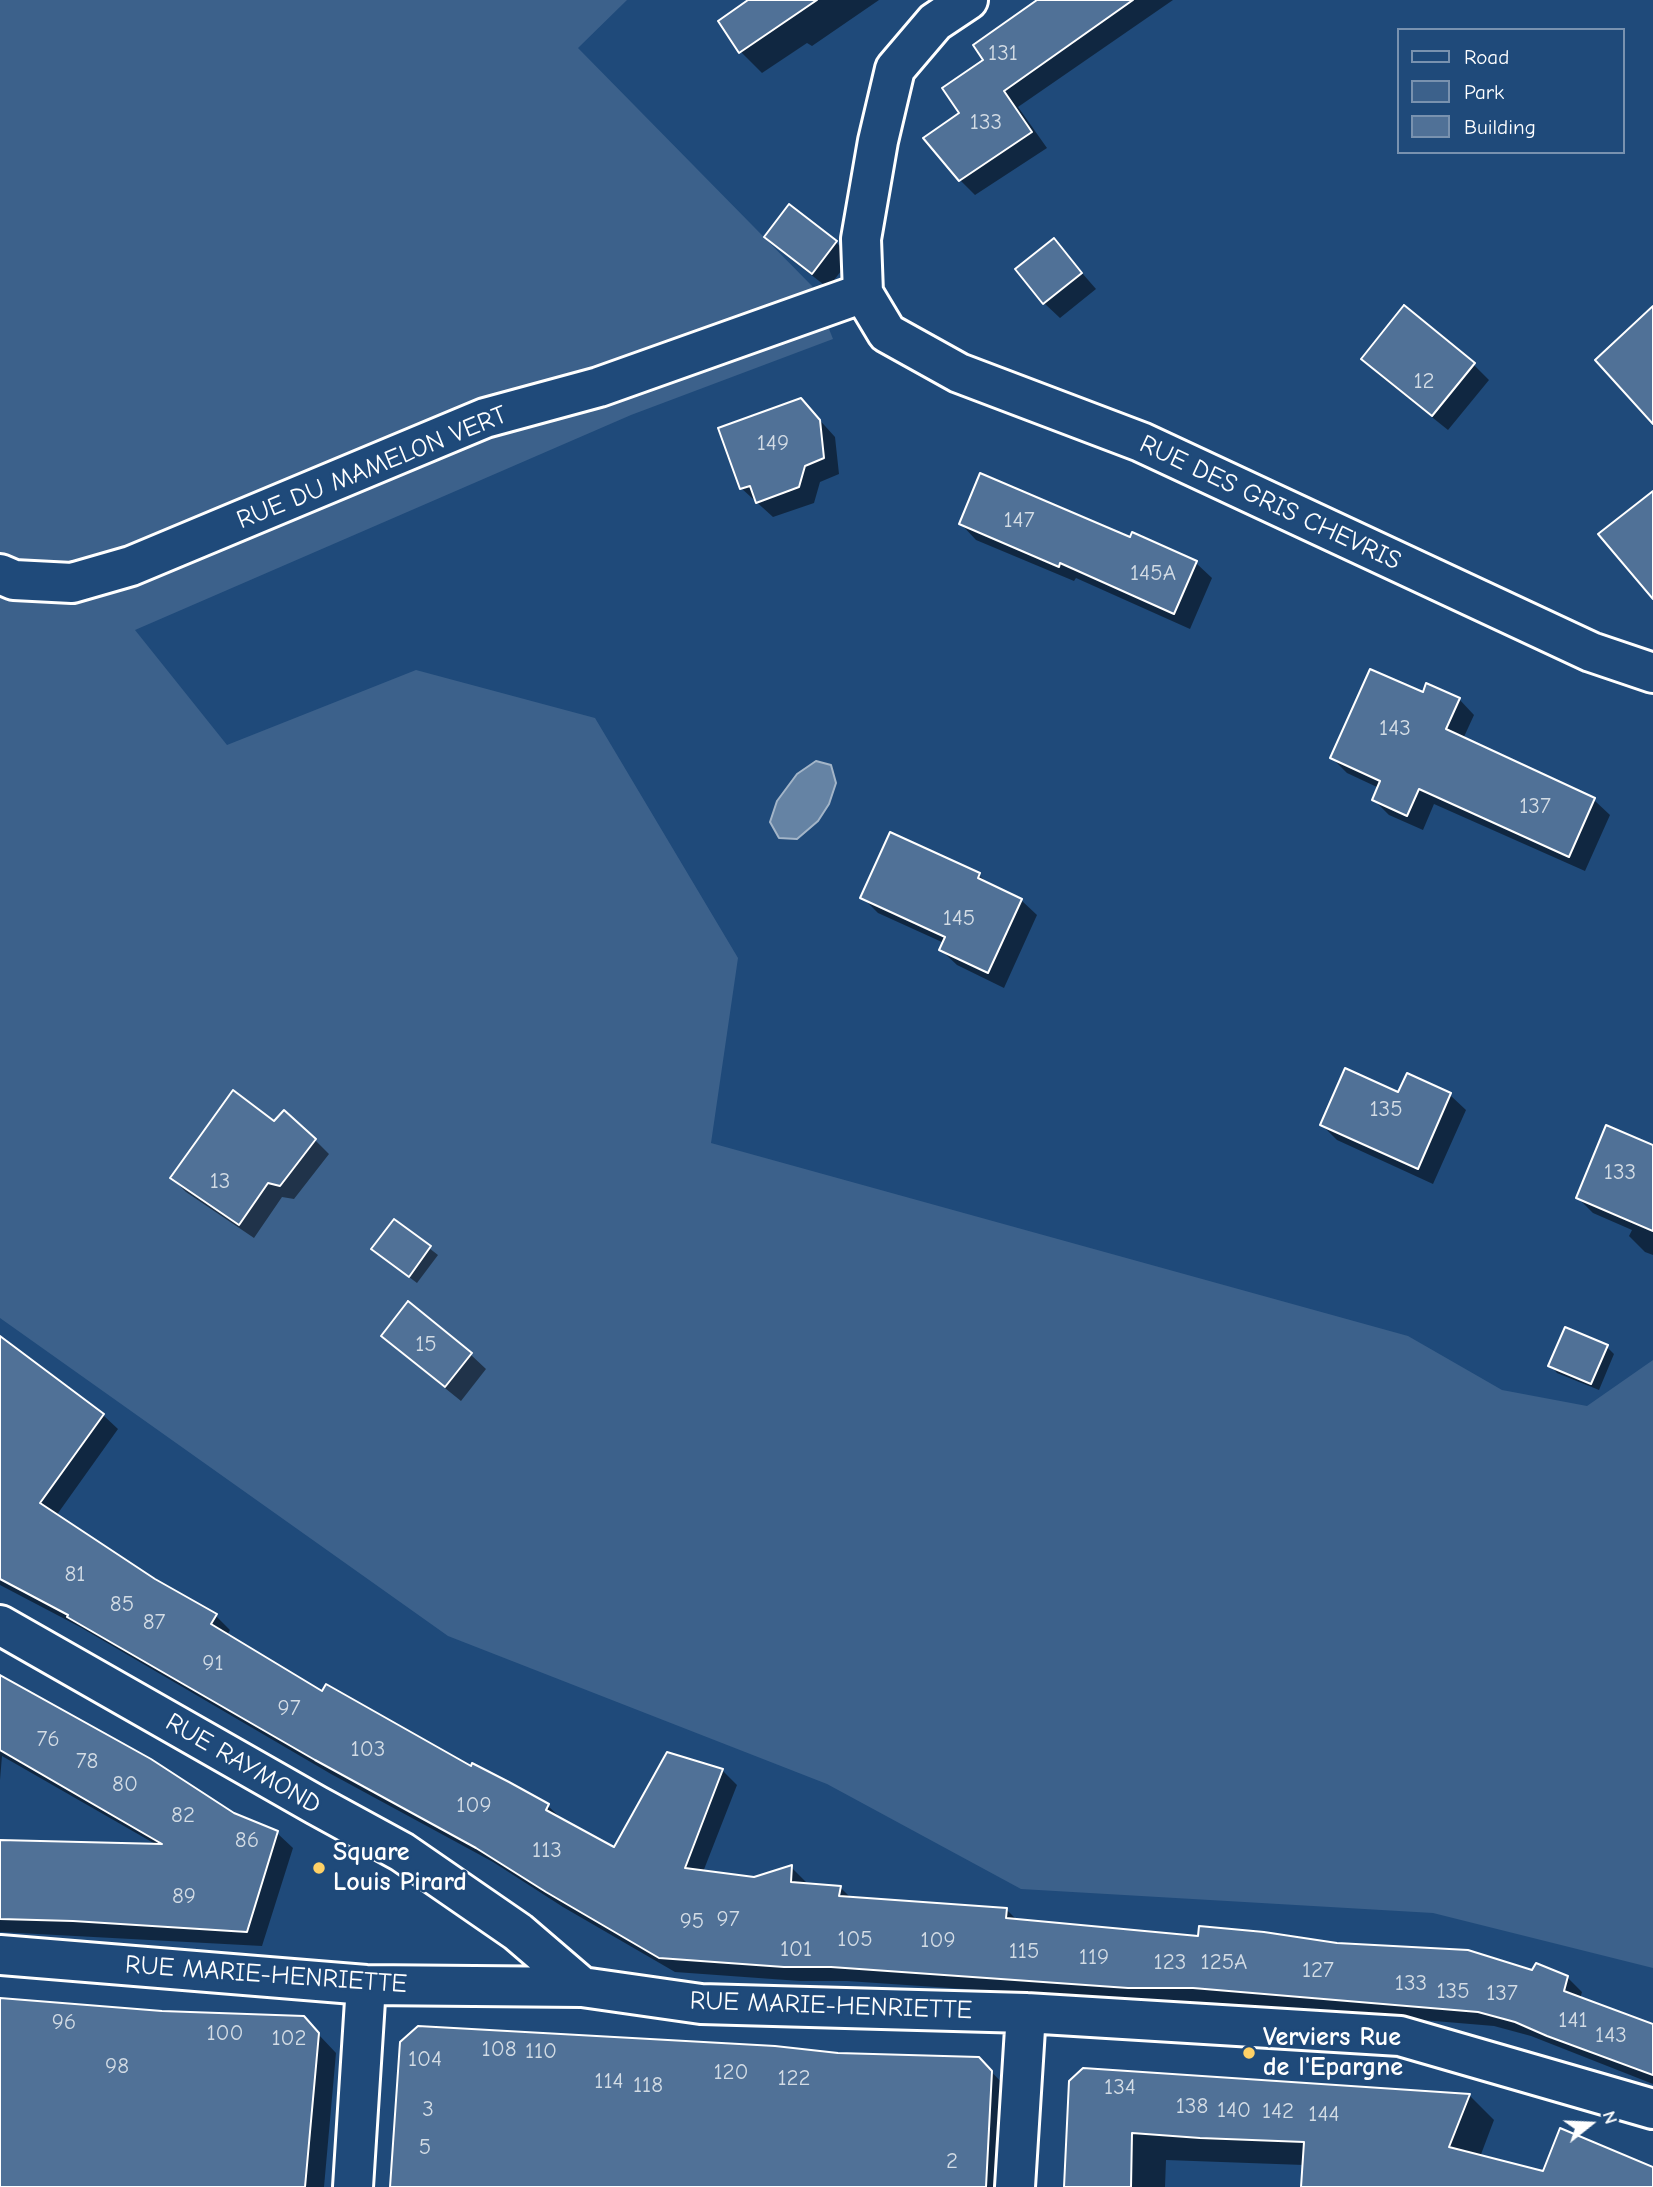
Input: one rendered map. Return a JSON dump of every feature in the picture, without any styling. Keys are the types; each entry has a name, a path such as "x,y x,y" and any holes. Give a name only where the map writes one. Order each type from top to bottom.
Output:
{"street":[{"path":"863,293 861,239 878,141 895,69 935,22 968,0"},
{"name":"RUE DES GRIS CHEVRIS","path":"863,293 887,333 959,373 1141,443 1591,652 1653,673"},
{"name":"RUE DU MAMELON VERT","path":"0,574 14,580 72,583 131,566 485,418 599,387 863,293"},
{"name":"RUE RAYMOND","path":"0,1625 402,1852 518,1932 582,1987"},
{"name":"RUE MARIE-HENRIETTE","path":"0,1955 366,1985 582,1987 701,2004 1026,2013 1400,2036 1653,2109"},
{"path":"353,2187 366,1985"},
{"path":"1015,2187 1026,2013"}],"green space":[{"path":"0,0 627,0 578,48 812,286 833,339 631,415 135,630 227,745 416,670 595,718 738,958 711,1143 1408,1336 1502,1390 1587,1406 1653,1360 1653,1968 1433,1913 1021,1889 827,1784 448,1636 0,1318"}],"shaded area":[{"path":"816,761 831,765 836,783 829,804 818,821 797,839 779,838 770,822 777,801 797,774"}],"building":[{"path":"748,0 817,0 739,53 718,21"},
{"path":"1037,0 1133,0 1004,91 1032,132 959,181 923,138 959,113 942,88 983,60 973,45"},
{"path":"789,204 837,241 812,274 764,237"},
{"path":"1054,238 1082,273 1043,304 1015,269"},
{"path":"1404,305 1475,363 1432,416 1361,359"},
{"path":"1653,306 1653,424 1595,360"},
{"path":"801,398 820,420 824,458 805,466 799,487 756,503 750,486 740,489 718,428"},
{"path":"980,473 1130,537 1132,532 1197,561 1174,614 1060,563 1059,567 959,524"},
{"path":"1653,491 1653,599 1598,534"},
{"path":"1370,669 1423,692 1426,683 1460,698 1446,729 1595,798 1569,857 1419,789 1407,816 1372,800 1380,781 1330,758"},
{"path":"890,832 980,873 978,878 1022,899 988,973 939,950 945,937 860,898"},
{"path":"1345,1068 1398,1092 1407,1073 1451,1093 1418,1169 1320,1125"},
{"path":"233,1090 274,1121 284,1110 316,1139 280,1186 268,1183 239,1225 170,1178"},
{"path":"1606,1125 1653,1145 1653,1231 1576,1198"},
{"path":"394,1219 431,1246 409,1277 371,1249"},
{"path":"408,1301 472,1353 445,1387 381,1336"},
{"path":"1565,1327 1608,1345 1591,1384 1548,1366"},
{"path":"0,1336 104,1414 40,1503 155,1579 217,1614 211,1624 322,1691 326,1684 471,1766 472,1763 549,1804 546,1810 614,1847 667,1752 723,1769 685,1868 754,1877 792,1865 791,1882 841,1886 839,1896 1007,1908 1006,1918 1198,1936 1199,1926 1337,1943 1468,1950 1532,1970 1536,1963 1568,1976 1564,1991 1653,2024 1653,2075 1515,2022 1478,2012 1193,1988 1128,1988 659,1958 476,1848 315,1760 67,1617 68,1615 0,1579"},
{"path":"0,1675 151,1759 234,1813 278,1831 247,1932 0,1919 0,1840 162,1844 0,1750"},
{"path":"0,1998 162,2011 304,2016 319,2033 305,2187 0,2187"},
{"path":"418,2026 775,2046 838,2053 979,2057 992,2071 986,2187 390,2187 400,2042"},
{"path":"1083,2068 1470,2094 1449,2147 1543,2171 1560,2128 1653,2167 1653,2187 1301,2187 1304,2142 1132,2133 1131,2187 1064,2187 1069,2081"}],"place":[{"name":"Square Louis Pirard","path":"319,1868"},
{"name":"Verviers Rue de l'Epargne","path":"1249,2053"}]}
